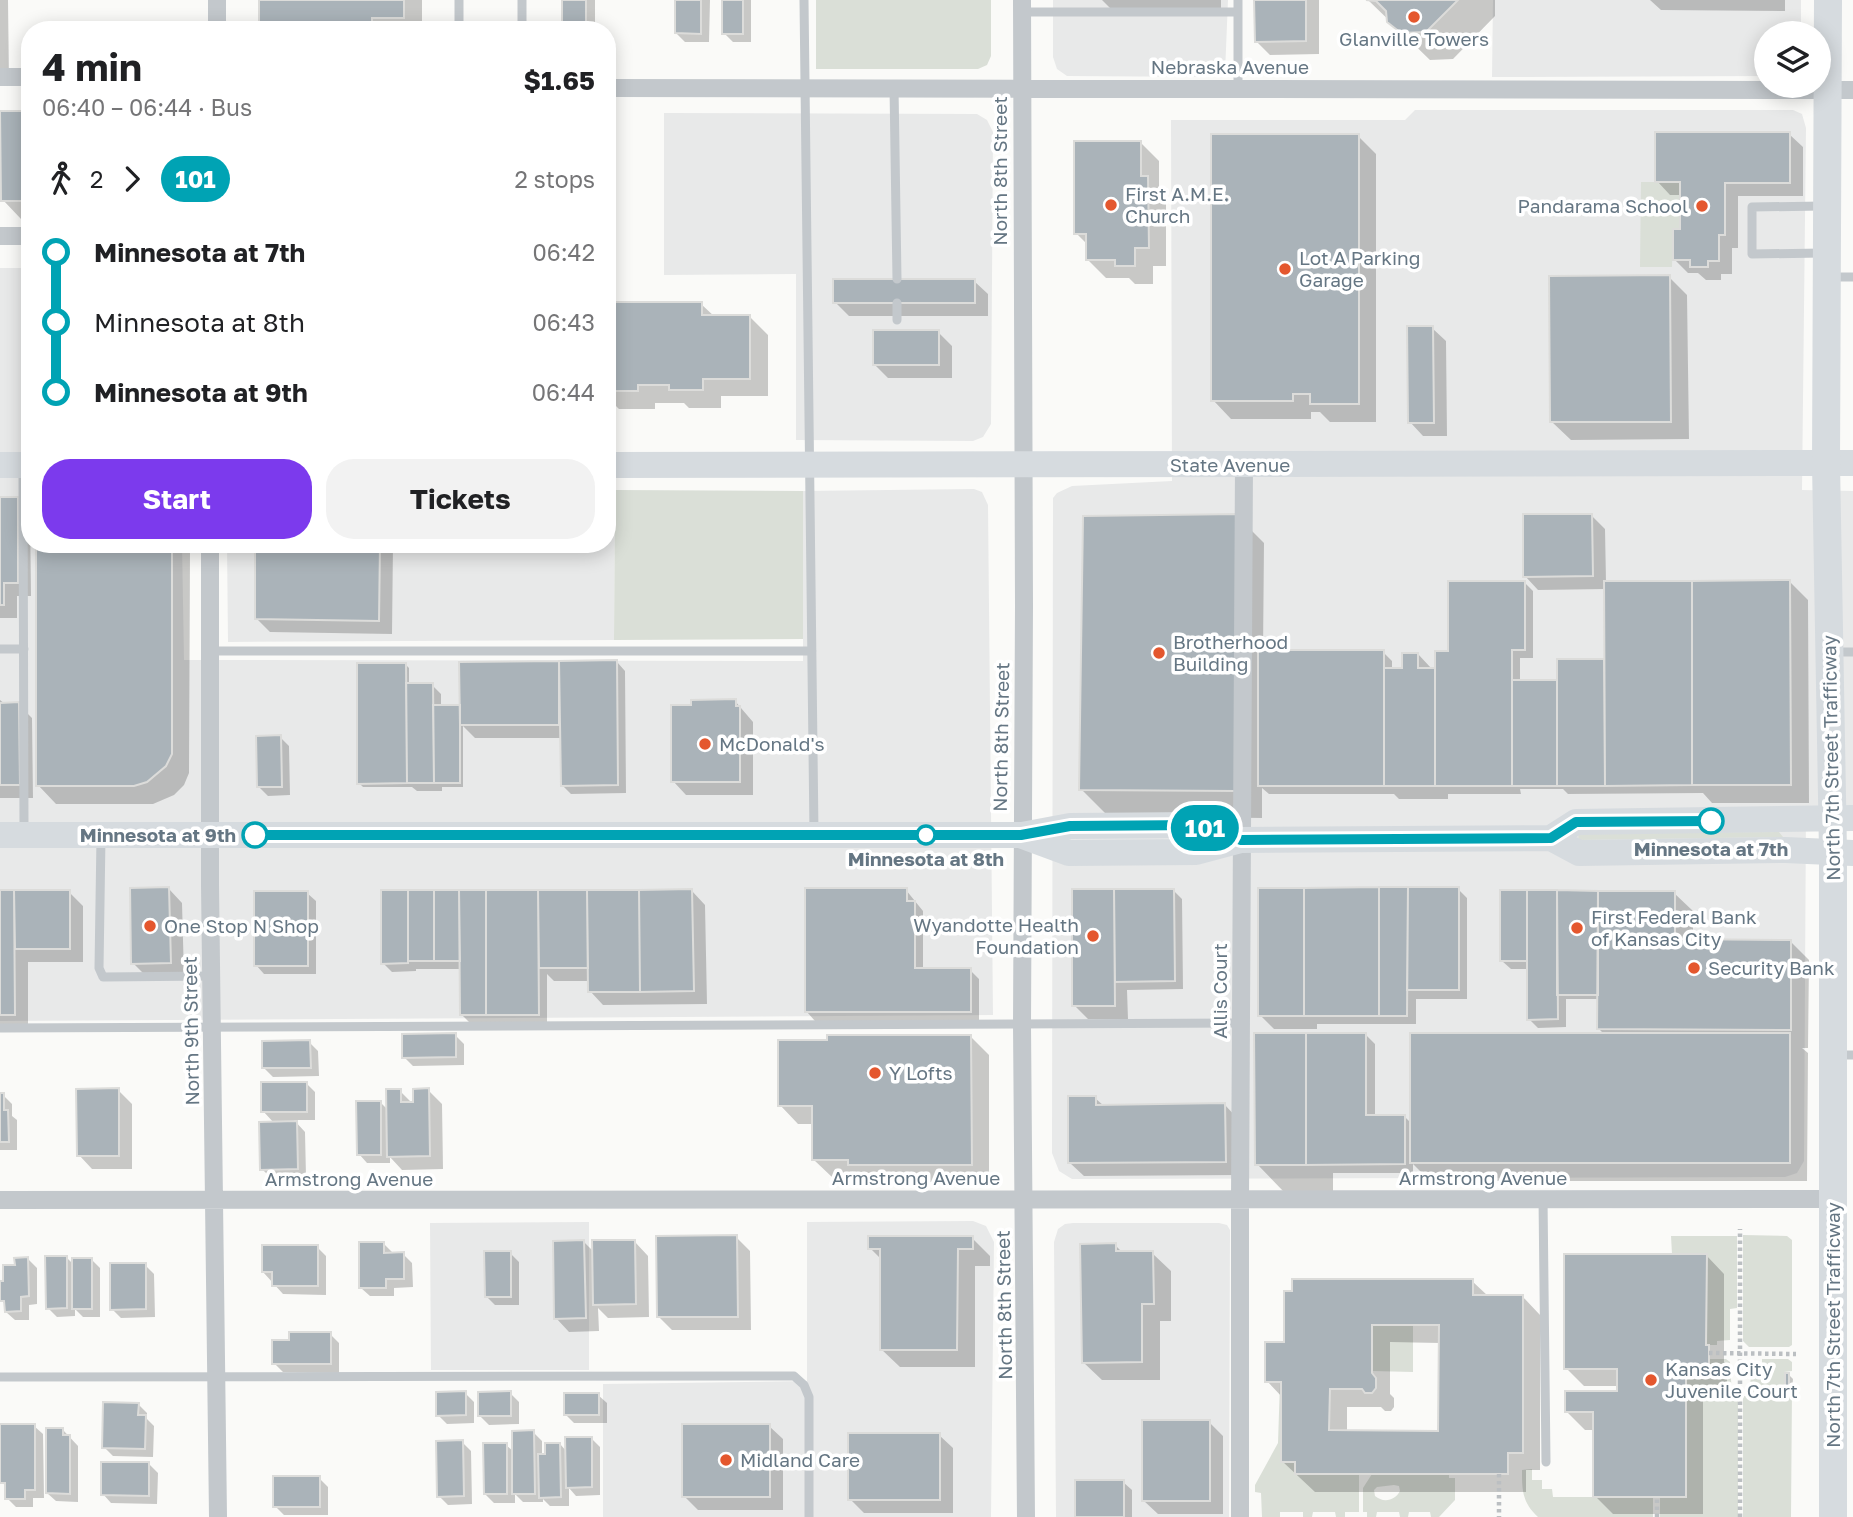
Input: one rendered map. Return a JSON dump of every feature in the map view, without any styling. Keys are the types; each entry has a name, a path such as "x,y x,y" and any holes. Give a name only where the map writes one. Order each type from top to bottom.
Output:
{"main road":[{"name":"North 7th Street Trafficway","path":"1828,0 1841,90 1828,206 1836,269 1843,818 1843,1055 1833,1199 1833,1517"},
{"name":"State Avenue","path":"616,465 1839,463"},
{"path":"1551,838 1576,822 1843,818"},
{"path":"12,835 1021,835 1070,826 1198,825 1241,840 1551,838 1579,853 1785,850 1843,853"}],"street":[{"path":"217,0 217,21"},
{"name":"North 8th Street","path":"1022,6 1021,1025 1026,1517"},
{"path":"0,77 21,77"},
{"name":"Nebraska Avenue","path":"616,88 1841,90"},
{"path":"0,236 21,236"},
{"name":"Allis Court","path":"1240,1517 1244,465"},
{"name":"North 9th Street","path":"210,553 210,835 218,1517"},
{"name":"Armstrong Avenue","path":"0,1200 1833,1199"}],"lane":[{"path":"459,0 459,21"},
{"path":"522,0 522,21"},
{"path":"804,0 814,835"},
{"path":"1238,0 1238,88"},
{"path":"1022,6 1238,12"},
{"path":"894,88 897,279"},
{"path":"1828,206 1752,206 1752,254 1836,269"},
{"path":"897,303 897,320"},
{"path":"12,835 24,649 18,465"},
{"path":"0,649 24,649"},
{"path":"211,651 812,651"},
{"path":"101,835 99,968 103,977 212,976"},
{"path":"0,1028 1240,1023"},
{"path":"1543,1198 1546,1462"},
{"path":"0,1377 794,1376 804,1385 809,1397 809,1517"}],"path":[{"path":"1740,1229 1740,1517"},
{"path":"1709,1353 1796,1354"},
{"path":"1499,1474 1499,1517"},
{"path":"1657,1497 1657,1517"}],"shaded area":[{"path":"816,0 991,0 991,56 987,65 978,69 816,69"},
{"path":"1053,0 1228,0 1225,73 1217,77 1067,76 1057,69 1053,57"},
{"path":"1493,0 1801,0 1801,21 1754,21 1754,76 1492,77"},
{"path":"1415,110 1793,110 1802,114 1806,128 1802,490 1853,491 1853,807 1806,808 1804,1161 1797,1173 1785,1177 1072,1179 1059,1171 1052,1153 1053,498 1072,486 1172,481 1171,120 1405,120"},
{"path":"664,113 977,114 987,120 993,132 991,424 983,437 973,441 796,440 796,274 664,275"},
{"path":"1641,182 1680,182 1680,229 1673,229 1672,267 1640,267"},
{"path":"0,268 21,268 21,553 182,553 184,660 803,661 803,491 974,489 982,492 988,505 993,1015 0,1021"},
{"path":"616,490 803,491 803,639 614,640"},
{"path":"227,553 615,553 614,640 228,642"},
{"path":"1779,832 1783,837 1580,840 1578,837 1580,833"},
{"path":"973,1221 986,1226 994,1242 991,1517 603,1517 603,1384 807,1381 807,1222"},
{"path":"589,1222 589,1370 431,1370 430,1223"},
{"path":"1073,1223 1219,1223 1227,1225 1230,1230 1229,1517 1056,1517 1054,1242 1058,1229"},
{"path":"1743,1235 1787,1236 1792,1240 1792,1345 1789,1347 1749,1347 1743,1341"},
{"path":"1671,1236 1737,1236 1737,1308 1730,1309 1730,1340 1717,1341 1717,1345 1706,1345 1707,1254 1672,1254"},
{"path":"1372,1325 1413,1325 1413,1372 1372,1371"},
{"path":"1709,1359 1726,1359 1730,1362 1732,1396 1738,1396 1738,1517 1660,1517 1660,1497 1686,1369 1709,1369"},
{"path":"1762,1359 1788,1359 1792,1362 1792,1371 1784,1372 1784,1389 1792,1389 1791,1517 1743,1517 1743,1396 1750,1396 1751,1366 1762,1366"},
{"path":"1280,1382 1282,1462 1295,1462 1295,1474 1359,1474 1359,1512 1345,1512 1345,1517 1336,1517 1335,1512 1313,1512 1312,1517 1303,1517 1303,1512 1280,1512 1280,1517 1262,1517 1261,1493 1255,1492 1255,1485 1278,1443"},
{"path":"1532,1469 1532,1480 1542,1480 1542,1489 1552,1489 1553,1497 1653,1497 1653,1517 1538,1517 1526,1501 1523,1490 1522,1470"},
{"path":"1372,1474 1449,1474 1449,1478 1455,1478 1455,1500 1439,1517 1431,1517 1430,1512 1409,1512 1408,1517 1400,1517 1399,1512 1377,1512 1376,1517 1367,1517 1367,1512 1363,1512 1363,1488","holes":["1399,1486 1400,1491 1392,1499 1382,1500 1375,1496 1374,1490 1377,1487"]}],"building":[{"path":"259,0 404,0 404,18 372,18 372,21 259,21"},
{"path":"562,0 586,0 586,21 562,21"},
{"path":"675,0 701,0 701,34 675,33"},
{"path":"722,0 743,0 743,34 722,34"},
{"path":"1254,0 1306,0 1306,41 1255,42"},
{"name":"Glanville Towers","path":"1366,0 1458,0 1426,32 1401,33 1387,22 1386,11 1376,1"},
{"path":"0,111 21,111 21,201 1,201"},
{"name":"Pandarama School","path":"1655,132 1790,132 1790,183 1725,183 1725,235 1719,235 1719,261 1708,261 1708,267 1690,267 1690,260 1673,260 1673,229 1680,229 1680,182 1655,182"},
{"name":"Lot A Parking Garage","path":"1211,134 1359,134 1359,404 1310,404 1310,394 1293,394 1293,401 1211,401"},
{"name":"First A.M.E. Church","path":"1074,141 1141,141 1141,176 1148,176 1149,248 1135,248 1135,266 1115,266 1115,260 1086,260 1086,234 1074,234"},
{"path":"1670,275 1671,422 1550,422 1549,276"},
{"path":"833,279 975,279 975,303 833,303"},
{"path":"616,302 702,302 702,315 750,315 750,379 703,379 703,390 669,390 669,385 638,385 638,391 616,391"},
{"path":"1407,326 1433,326 1434,423 1408,423"},
{"path":"873,330 939,330 939,365 873,365"},
{"path":"0,497 18,497 18,583 4,583 4,605 0,605"},
{"name":"Brotherhood Building","path":"1238,514 1236,791 1079,790 1083,516"},
{"path":"1523,514 1592,514 1593,576 1523,577"},
{"path":"36,553 172,553 172,754 166,766 147,782 134,786 36,786"},
{"path":"255,553 380,553 379,621 255,619"},
{"path":"1790,580 1791,785 1692,785 1692,581"},
{"path":"1448,581 1525,581 1525,650 1512,650 1512,786 1435,786 1435,651 1448,651"},
{"path":"1604,581 1692,581 1692,785 1605,786"},
{"path":"1258,650 1384,650 1384,786 1258,786"},
{"path":"1402,653 1418,653 1418,668 1435,668 1435,786 1384,786 1384,668 1402,668"},
{"path":"1557,659 1604,659 1605,786 1557,786"},
{"path":"617,660 618,785 561,786 559,661"},
{"path":"559,661 559,725 460,725 459,662"},
{"path":"357,663 406,663 407,783 357,784"},
{"path":"1512,680 1557,680 1557,786 1512,786"},
{"path":"406,683 433,683 434,783 407,783"},
{"name":"McDonald's","path":"736,699 736,706 740,706 740,782 671,782 671,705 691,705 691,700"},
{"path":"19,702 20,785 0,785 0,703"},
{"path":"433,705 460,705 460,783 434,783"},
{"path":"281,735 282,787 257,787 256,736"},
{"name":"One Stop N Shop","path":"169,887 171,963 131,964 130,888"},
{"path":"1379,887 1408,887 1407,1016 1379,1016"},
{"path":"1379,887 1379,1016 1304,1016 1304,888"},
{"path":"1408,887 1459,887 1459,990 1407,990"},
{"path":"805,888 907,888 907,901 915,901 915,968 971,968 971,1012 805,1012"},
{"path":"1258,888 1304,888 1304,1016 1258,1016"},
{"path":"692,889 694,991 640,992 639,890"},
{"name":"Wyandotte Health Foundation","path":"1072,889 1114,889 1115,1006 1072,1006"},
{"path":"1114,889 1174,889 1175,981 1115,982"},
{"path":"0,890 14,890 15,1015 0,1015"},
{"path":"14,890 70,890 70,949 15,949"},
{"path":"381,890 408,890 408,963 381,964"},
{"path":"408,890 434,890 434,961 408,961"},
{"path":"434,890 459,890 460,961 434,961"},
{"path":"459,890 486,890 486,1015 460,1015"},
{"path":"486,890 538,890 539,1015 486,1015"},
{"path":"538,890 587,890 588,968 539,968"},
{"path":"587,890 639,890 640,992 588,992"},
{"path":"1500,890 1527,890 1527,961 1500,961"},
{"path":"1527,890 1557,890 1558,1019 1527,1020"},
{"path":"1557,890 1598,891 1598,995 1557,995"},
{"path":"254,891 308,891 308,966 254,966"},
{"name":"Security Bank","path":"1598,891 1675,891 1675,939 1791,940 1791,1030 1597,1029"},
{"path":"456,1033 456,1057 402,1058 402,1034"},
{"path":"1254,1033 1306,1033 1306,1165 1255,1165"},
{"path":"1306,1033 1366,1033 1366,1115 1405,1115 1405,1164 1306,1165"},
{"path":"1410,1033 1790,1033 1790,1163 1410,1163"},
{"name":"Y Lofts","path":"827,1035 971,1035 972,1165 848,1165 848,1160 812,1160 812,1106 778,1106 778,1040 827,1040"},
{"path":"310,1040 311,1068 262,1068 262,1041"},
{"path":"261,1082 307,1082 307,1112 261,1112"},
{"path":"119,1088 119,1156 77,1156 76,1089"},
{"path":"429,1088 430,1156 387,1157 386,1089 401,1089 401,1102 413,1102 413,1089"},
{"path":"0,1093 4,1093 4,1110 8,1110 9,1142 0,1142"},
{"path":"1068,1096 1096,1096 1096,1105 1225,1103 1226,1162 1068,1163"},
{"path":"356,1101 381,1101 381,1155 357,1155"},
{"path":"297,1121 298,1169 260,1170 259,1122"},
{"path":"737,1235 738,1317 657,1317 656,1236"},
{"path":"868,1236 973,1236 973,1249 958,1249 957,1350 880,1350 880,1249 868,1249"},
{"path":"584,1240 586,1318 554,1319 553,1241"},
{"path":"592,1240 635,1240 636,1304 593,1305"},
{"path":"359,1242 384,1242 384,1253 404,1252 404,1279 386,1279 386,1288 359,1288"},
{"path":"1116,1243 1116,1251 1153,1251 1154,1304 1142,1304 1142,1362 1082,1363 1080,1244"},
{"path":"262,1245 318,1245 318,1286 272,1286 272,1272 262,1272"},
{"path":"484,1251 511,1251 511,1297 485,1297"},
{"name":"Kansas City Juvenile Court","path":"1564,1254 1707,1254 1706,1345 1709,1345 1709,1369 1686,1369 1686,1497 1593,1497 1593,1412 1565,1412 1565,1391 1617,1391 1617,1369 1564,1369"},
{"path":"45,1256 67,1256 67,1308 46,1309"},
{"path":"28,1257 29,1296 21,1297 21,1311 5,1312 4,1301 0,1301 3,1265 15,1265 14,1258"},
{"path":"72,1258 92,1258 92,1309 72,1309"},
{"path":"110,1263 146,1263 146,1309 110,1310"},
{"path":"1292,1279 1473,1279 1473,1295 1523,1295 1523,1453 1508,1453 1508,1474 1295,1474 1295,1462 1281,1462 1281,1382 1265,1382 1265,1342 1284,1342 1284,1291 1292,1291","holes":["1372,1325 1439,1325 1438,1431 1329,1430 1330,1389 1362,1389 1365,1393 1372,1393 1376,1388 1376,1378 1372,1373"]},
{"path":"289,1332 331,1332 331,1364 272,1364 272,1340 289,1340"},
{"path":"1785,1373 1789,1373 1789,1387 1785,1387"},
{"path":"466,1391 466,1415 436,1416 436,1392"},
{"path":"511,1391 511,1416 478,1416 478,1392"},
{"path":"564,1393 599,1393 599,1415 564,1415"},
{"path":"103,1402 139,1403 138,1415 146,1415 145,1449 102,1448"},
{"path":"1142,1420 1210,1420 1210,1501 1142,1501"},
{"path":"0,1424 35,1424 35,1490 25,1490 25,1499 5,1499 5,1483 0,1483"},
{"name":"Midland Care","path":"682,1424 770,1424 770,1497 682,1497"},
{"path":"46,1428 63,1428 63,1435 70,1435 70,1494 46,1493"},
{"path":"534,1430 535,1494 512,1494 512,1431"},
{"path":"848,1433 940,1433 940,1500 848,1500"},
{"path":"565,1437 592,1437 592,1487 566,1488"},
{"path":"463,1440 464,1496 437,1497 436,1441"},
{"path":"483,1443 507,1443 507,1494 484,1494"},
{"path":"545,1443 560,1443 561,1497 539,1498 538,1454 545,1454"},
{"path":"101,1462 149,1462 149,1496 101,1495"},
{"path":"273,1476 320,1476 320,1507 273,1507"},
{"path":"1075,1480 1124,1480 1124,1517 1075,1517"}],"bus line":[{"name":"101","path":"255,835 1021,835 1070,826 1198,825 1241,840 1551,838 1576,822 1711,821"}],"place":[{"name":"Glanville Towers","path":"1414,17"},
{"name":"First A.M.E. Church","path":"1111,205"},
{"name":"Pandarama School","path":"1702,206"},
{"name":"Lot A Parking Garage","path":"1285,269"},
{"name":"Brotherhood Building","path":"1159,653"},
{"name":"McDonald's","path":"705,744"},
{"name":"Minnesota at 7th","path":"1711,821"},
{"name":"Minnesota at 9th","path":"255,835"},
{"name":"Minnesota at 8th","path":"926,835"},
{"name":"One Stop N Shop","path":"150,926"},
{"name":"First Federal Bank of Kansas City","path":"1577,928"},
{"name":"Wyandotte Health Foundation","path":"1093,936"},
{"name":"Security Bank","path":"1694,968"},
{"name":"Y Lofts","path":"875,1073"},
{"name":"Kansas City Juvenile Court","path":"1651,1380"},
{"name":"Midland Care","path":"726,1460"}]}
